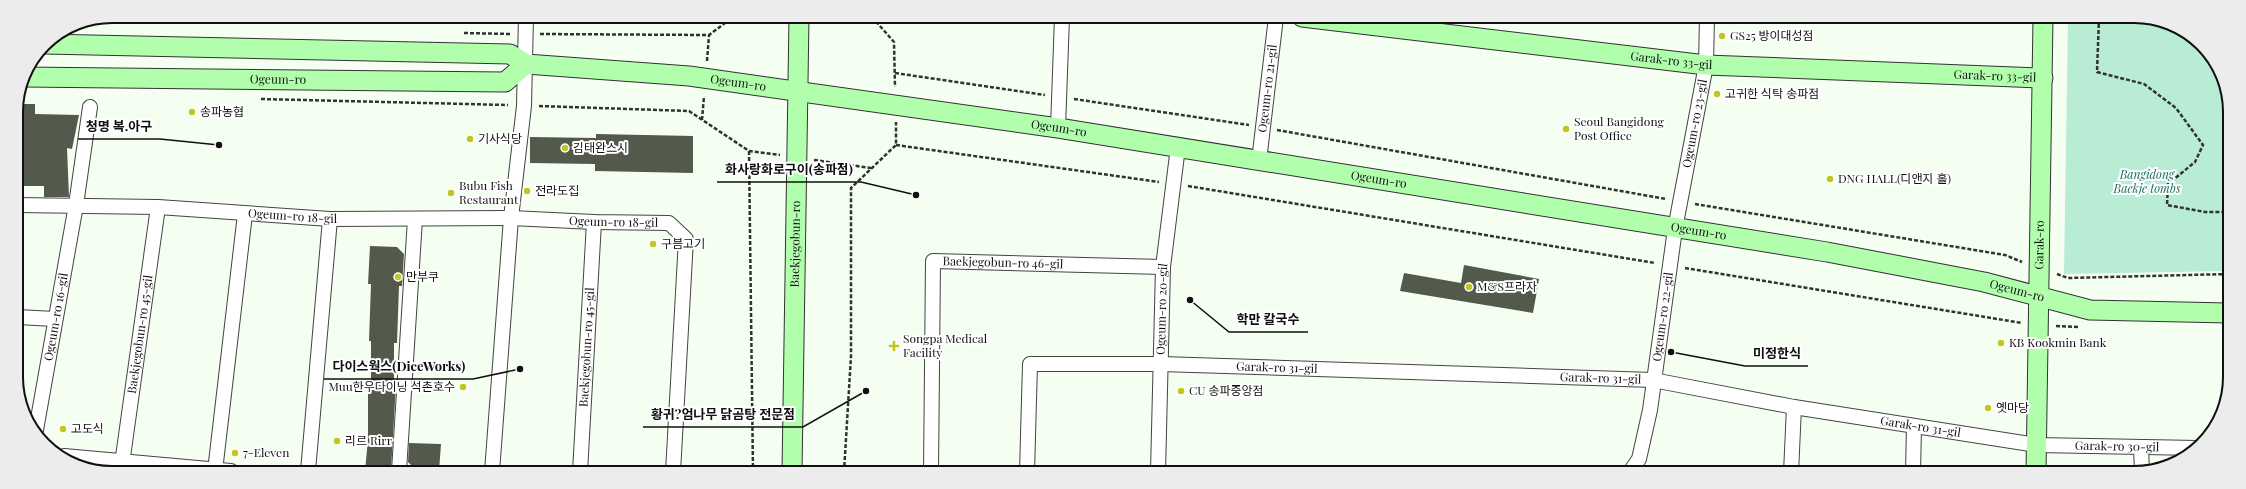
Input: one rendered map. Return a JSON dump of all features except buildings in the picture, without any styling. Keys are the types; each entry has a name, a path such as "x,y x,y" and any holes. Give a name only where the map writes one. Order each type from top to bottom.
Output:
{"main road":[{"name":"Baekjegobun-ro","path":"792,466 799,23"},
{"name":"Garak-ro 33-gil","path":"1352,23 1706,65 2043,78"},
{"name":"Garak-ro","path":"2036,466 2037,296 2043,78 2043,23"},
{"name":"Ogeum-ro","path":"54,44 510,54 526,64 688,76 799,93 1058,128 1675,229 1827,252 1984,282 2090,310 2223,313"},
{"name":"Ogeum-ro","path":"30,77 505,82 526,64"}],"street":[{"path":"492,466 511,218 524,106 526,23"},
{"path":"1058,128 1062,23"},
{"name":"Ogeum-ro 21-gil","path":"1259,161 1275,23"},
{"name":"Ogeum-ro 23-gil","path":"1675,229 1706,65 1707,23"},
{"name":"Ogeum-ro 16-gil","path":"37,425 76,204 90,107"},
{"name":"Ogeum-ro 20-gil","path":"1158,466 1163,267 1175,184 1178,147"},
{"path":"23,204 76,204"},
{"name":"Ogeum-ro 18-gil","path":"76,204 158,207 330,219 511,218 594,222 669,223 686,239 673,466"},
{"name":"Baekjegobun-ro 45-gil","path":"122,466 158,207"},
{"path":"215,466 245,214"},
{"path":"308,466 330,219"},
{"path":"399,466 415,219"},
{"name":"Baekjegobun-ro 45-gil","path":"580,466 594,222"},
{"name":"Ogeum-ro 22-gil","path":"1634,466 1639,459 1650,410 1675,229"},
{"name":"Baekjegobun-ro 46-gil","path":"931,466 933,261 1163,267"},
{"path":"23,317 55,319"},
{"path":"1027,466 1030,364 1161,364"},
{"name":"Garak-ro 31-gil","path":"1161,364 1653,380 1794,407 2036,445"},
{"path":"1791,466 1794,407"},
{"path":"1913,466 1914,426"},
{"name":"Garak-ro 30-gil","path":"2036,445 2188,448"},
{"path":"2141,447 2142,466"},
{"path":"76,458 122,466"}],"path":[{"path":"709,35 724,23"},
{"path":"877,23 894,42 895,73 1263,127 1680,201 2006,255 2038,269 2068,278 2223,274"},
{"path":"2099,23 2096,72 2144,84 2176,108 2203,146 2195,162 2168,184 2167,204 2205,212 2223,212"},
{"path":"256,99 689,111 749,151 753,466"},
{"path":"844,466 851,356 851,188 896,145 1175,184 2037,325 2083,327"}],"green space":[{"name":"Bangidong Baekje tombs","path":"2068,23 2140,23 2157,26 2168,30 2188,41 2205,58 2214,72 2221,94 2223,106 2223,271 2064,274"}],"place":[{"name":"GS25 방이대성점","path":"1722,36"},
{"name":"고귀한 식탁 송파점","path":"1717,94"},
{"name":"송파농협","path":"192,112"},
{"name":"Seoul Bangidong Post Office","path":"1566,129"},
{"name":"기사식당","path":"470,139"},
{"name":"청명 복.아구","path":"219,145"},
{"name":"김태완스시","path":"565,148"},
{"name":"DNG HALL(디앤지 홀)","path":"1830,179"},
{"name":"전라도집","path":"527,191"},
{"name":"Bubu Fish Restaurant","path":"451,193"},
{"name":"화사랑화로구이(송파점)","path":"916,195"},
{"name":"구븜고기","path":"653,244"},
{"name":"만부쿠","path":"398,277"},
{"name":"M&S프라자","path":"1469,287"},
{"name":"학만 칼국수","path":"1190,300"},
{"name":"KB Kookmin Bank","path":"2001,343"},
{"name":"Songpa Medical Facility","path":"894,346"},
{"name":"미정한식","path":"1671,352"},
{"name":"다이스웍스(DiceWorks)","path":"520,369"},
{"name":"Muu한우다이닝 석촌호수","path":"463,387"},
{"name":"황귀?엄나무 닭곰탕 전문점","path":"866,391"},
{"name":"CU 송파중앙점","path":"1181,391"},
{"name":"옛마당","path":"1988,408"},
{"name":"고도식","path":"63,429"},
{"name":"리르 Rirr","path":"337,441"},
{"name":"7-Eleven","path":"235,453"}]}
